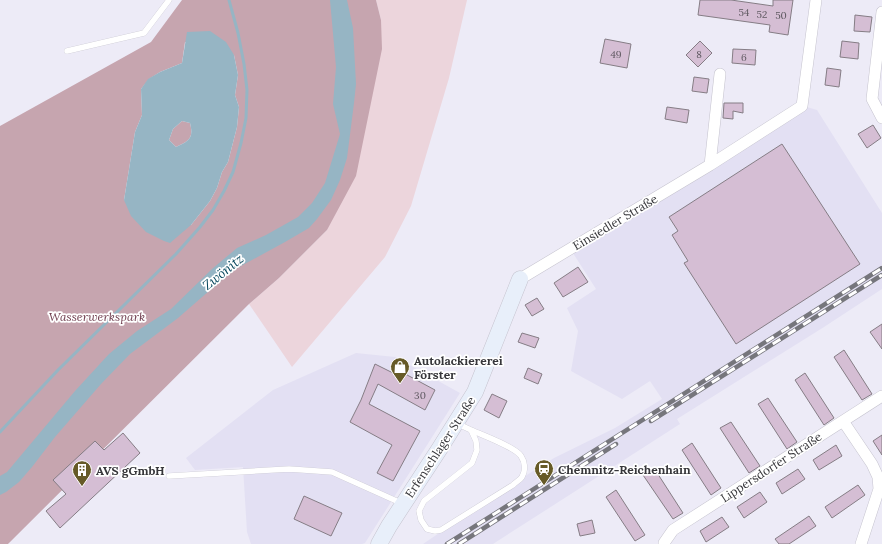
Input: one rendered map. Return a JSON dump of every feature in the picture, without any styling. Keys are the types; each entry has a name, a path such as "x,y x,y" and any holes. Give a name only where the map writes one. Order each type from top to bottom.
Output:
{"main road":[{"name":"Erfenschlager Straße","path":"379,544 475,392 520,279"}],"street":[{"name":"Einsiedler Straße","path":"520,279 710,165 802,106 816,0"},
{"path":"882,12 872,99 882,118"},
{"path":"710,165 720,74"},
{"name":"Lippersdorfer Straße","path":"664,543 673,530 882,396"},
{"path":"843,421 872,464 878,477 879,490 861,544"}],"lane":[{"path":"67,51 144,33 169,0"},
{"path":"455,423 471,430 513,449 521,455 525,463 525,471 522,477 513,485 441,530 435,531 427,529 421,520 420,511 424,501 472,463 477,450 476,441 471,430"},
{"path":"169,476 289,469 332,472 404,504"}],"shaded area":[{"path":"376,0 467,0 449,78 411,206 385,257 292,367 249,304 279,278 327,230 381,20"},
{"path":"803,106 817,110 882,213 882,289 677,419 680,424 493,544 423,544 501,491 554,458 615,428 662,399 650,381 622,399 571,371 578,331 567,308 596,289 571,250"},
{"path":"356,353 395,357 460,393 365,543 251,544 247,532 243,467 195,470 186,458 273,390"}],"green space":[{"name":"Wasserwerkspark","path":"182,0 376,0 381,20 382,49 356,176 327,230 279,278 249,304 8,544 0,544 0,126 151,42","holes":["185,42 234,55 238,75 235,95 239,107 237,127 228,162 222,172 217,188 210,201 191,225 124,200 135,132 142,115 141,89 149,79 160,72 182,63"]},
{"path":"182,121 190,123 191,136 187,141 176,147 169,140 173,129"}],"water":[{"name":"Zwönitz","path":"330,0 347,0 353,28 356,84 347,158 340,180 331,200 309,228 232,271 178,318 130,354 101,384 55,437 19,482 0,495 0,476 7,472 75,391 109,354 137,331 171,309 212,269 237,248 266,235 298,217 312,203 325,183 340,134 333,104 336,67"},
{"path":"210,31 226,42 234,55 238,75 235,95 239,107 237,127 228,162 222,172 217,188 210,201 191,225 170,243 146,232 131,216 124,200 135,132 142,115 141,89 148,79 160,72 182,63 187,32","holes":["182,121 190,123 191,136 187,141 176,147 169,140 173,129"]}],"building":[{"path":"700,0 731,0 773,6 773,0 793,0 788,35 769,32 770,25 698,15"},
{"path":"855,15 872,17 870,32 854,31"},
{"path":"605,39 631,44 627,68 600,63"},
{"path":"700,41 712,53 698,67 686,55"},
{"path":"842,41 859,43 858,59 840,57"},
{"path":"733,49 756,50 755,65 732,63"},
{"path":"827,68 841,70 839,87 825,85"},
{"path":"694,77 709,79 707,93 692,91"},
{"path":"724,103 743,103 743,113 733,111 733,119 723,118"},
{"path":"667,107 689,110 687,123 665,119"},
{"path":"873,125 881,138 867,148 858,134"},
{"path":"782,144 860,264 736,344 684,263 688,261 672,235 678,231 669,217"},
{"path":"578,267 588,282 563,297 554,283"},
{"path":"537,298 544,309 532,316 525,305"},
{"path":"882,324 882,349 870,332"},
{"path":"522,333 539,338 535,348 518,342"},
{"path":"844,350 872,394 862,400 834,357"},
{"path":"375,364 393,373 396,369 435,390 425,410 378,384 369,404 420,431 393,481 377,473 392,445 350,422 361,400"},
{"path":"528,368 542,374 538,384 524,378"},
{"path":"805,373 834,418 824,425 795,380"},
{"path":"492,394 507,401 499,418 484,410"},
{"path":"768,398 797,442 787,449 758,404"},
{"path":"731,422 760,466 749,473 720,428"},
{"name":"AVS gGmbH","path":"123,433 140,453 60,528 46,511 66,494 53,480 95,441 104,450"},
{"path":"882,435 882,455 873,441"},
{"path":"692,443 721,488 711,495 682,450"},
{"path":"836,445 842,456 819,470 813,460"},
{"path":"654,468 683,513 673,519 643,475"},
{"path":"798,469 805,479 782,494 776,483"},
{"path":"858,485 865,495 832,518 825,507"},
{"path":"616,490 645,535 635,541 606,497"},
{"path":"760,492 767,502 744,518 737,507"},
{"path":"304,496 342,513 331,536 294,519"},
{"path":"809,516 816,526 789,544 779,544 775,539"},
{"path":"722,517 729,527 706,542 700,531"},
{"path":"592,520 595,533 580,536 577,524"}],"waterway":[{"path":"0,432 58,370 176,254 213,210 224,191 233,172 241,143 246,118 247,90 238,33 229,0"}],"railway":[{"path":"447,544 882,268"},
{"path":"651,421 882,275"},
{"path":"459,544 616,444"}],"place":[{"name":"Autolackiererei Förster","path":"400,384"},
{"name":"Chemnitz-Reichenhain","path":"544,486"},
{"name":"AVS gGmbH","path":"82,487"}]}
